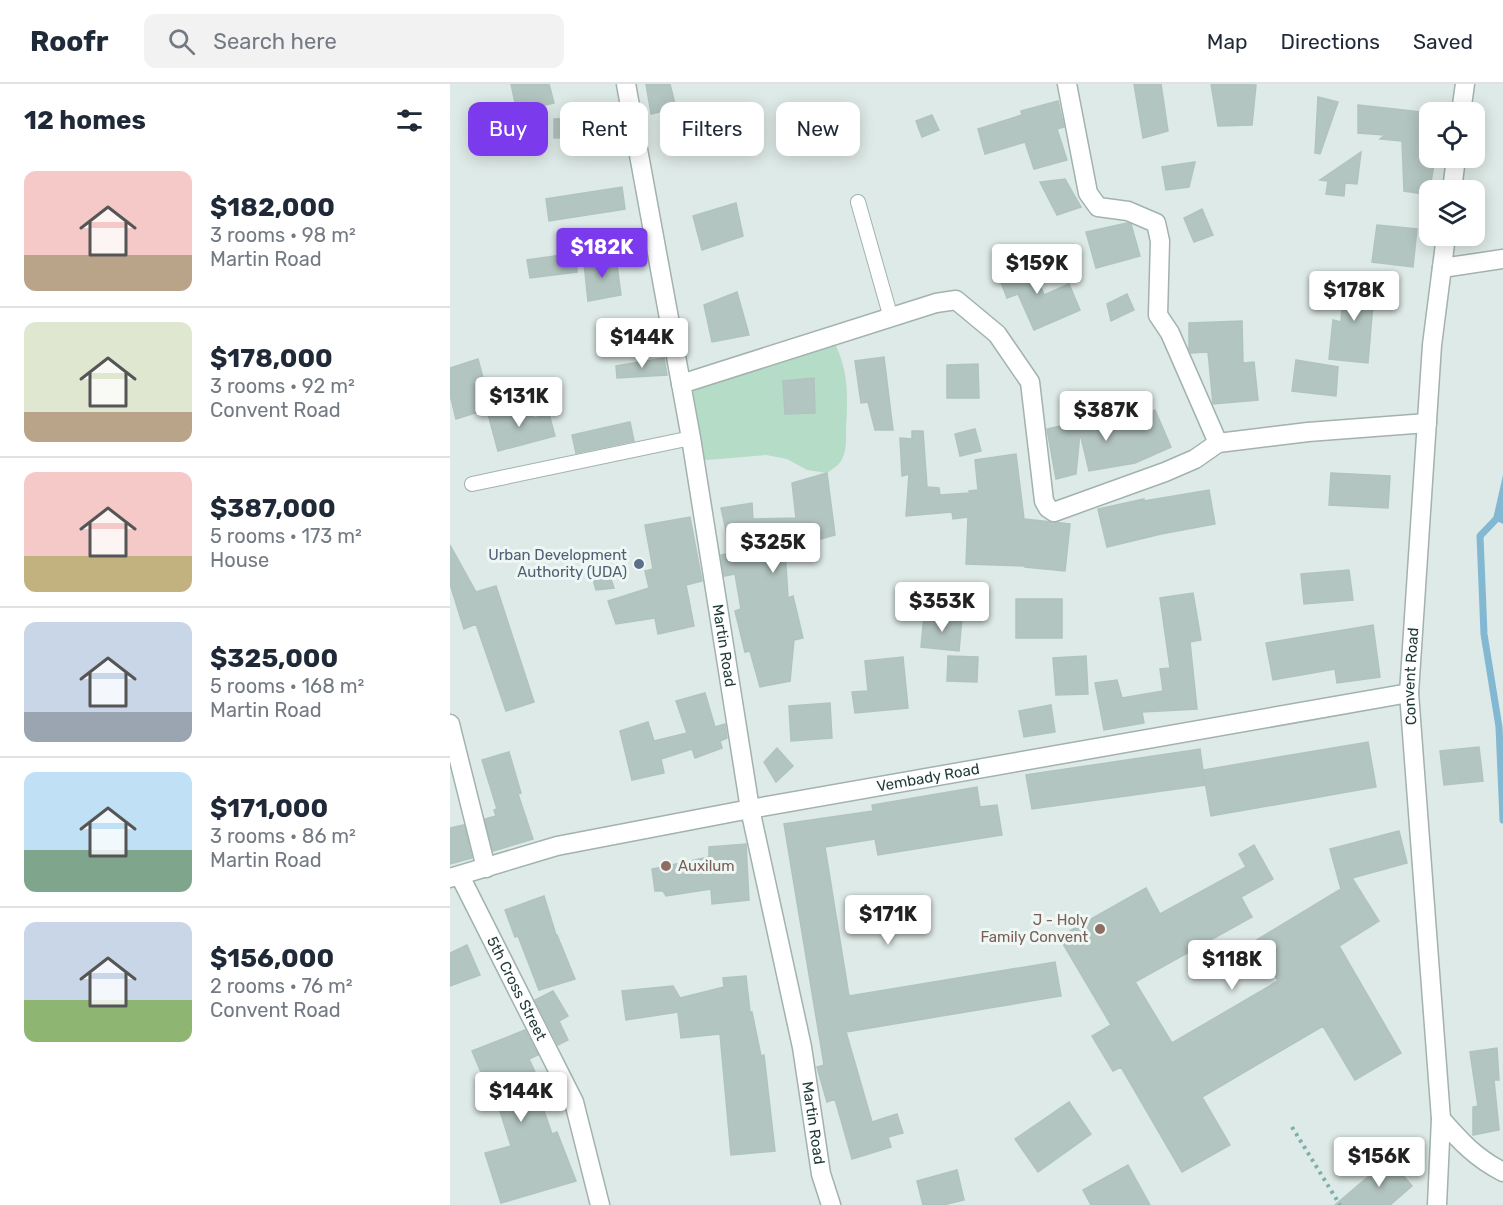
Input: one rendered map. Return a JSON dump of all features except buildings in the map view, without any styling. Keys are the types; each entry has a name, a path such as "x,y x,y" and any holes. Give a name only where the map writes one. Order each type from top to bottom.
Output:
{"street":[{"name":"Martin Road","path":"626,84 691,438 750,809 802,1047 820,1174 831,1205"},
{"path":"1067,84 1088,193 1098,207 1128,211 1156,223 1160,241 1158,315 1170,333 1218,442"},
{"path":"1462,102 1465,84"},
{"name":"Convent Road","path":"1437,1205 1441,1119 1409,693 1432,345 1445,246"},
{"path":"1442,268 1503,259"},
{"path":"681,384 936,303 956,300 997,334 1030,382 1044,501 1054,512 1165,472 1195,459 1218,442 1308,432 1427,423"},
{"name":"Vembady Road","path":"455,877 557,846 750,809 1409,693"},
{"path":"450,724 486,868"},
{"name":"5th Cross Street","path":"455,877 574,1102 600,1205"},
{"path":"1441,1119 1464,1146 1487,1164 1503,1172"}],"lane":[{"path":"858,202 891,318"},
{"path":"472,484 691,438"}],"path":[{"path":"1292,1127 1340,1205"}],"green space":[{"path":"831,337 841,359 847,393 846,445 843,457 838,464 827,473 807,470 787,459 766,455 695,461 681,384"}],"water":[{"path":"1503,475 1503,524 1493,519"}],"waterway":[{"path":"1503,512 1480,536 1484,634 1499,727 1503,820"}],"place":[{"name":"Urban Development Authority (UDA)","path":"639,564"},
{"name":"Auxilum","path":"666,866"},
{"name":"J - Holy Family Convent","path":"1100,929"}]}
